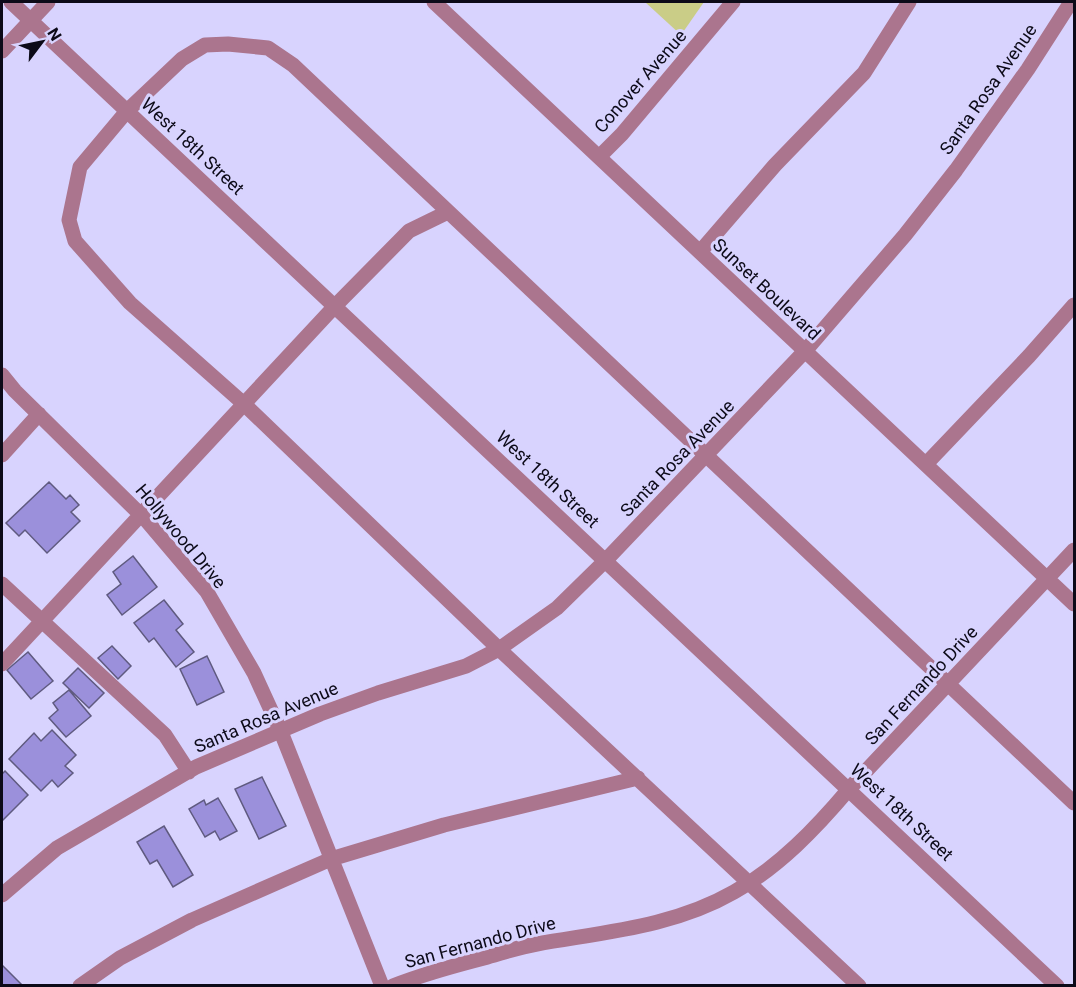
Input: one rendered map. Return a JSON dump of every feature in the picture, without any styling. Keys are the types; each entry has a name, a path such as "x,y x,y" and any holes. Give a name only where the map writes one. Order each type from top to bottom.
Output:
{"street":[{"name":"West 18th Street","path":"11,2 1057,986"},
{"path":"2,51 48,2"},
{"name":"Sunset Boulevard","path":"434,2 1074,604"},
{"name":"Conover Avenue","path":"599,157 622,134 733,2"},
{"path":"700,252 775,165 864,73 909,2"},
{"name":"Santa Rosa Avenue","path":"2,894 57,848 189,772 320,714 378,693 466,666 499,650 556,608 606,560 805,351 904,235 956,170 1028,69 1071,2"},
{"path":"859,986 499,650 244,404 130,303 75,241 69,220 80,166 127,111 182,59 205,45 228,44 268,48 293,65 1074,803"},
{"path":"2,664 335,306 409,231 448,212"},
{"path":"926,464 1029,356 1074,305"},
{"name":"Hollywood Drive","path":"2,375 142,515 207,592 254,673 281,732 382,986"},
{"path":"2,454 39,414"},
{"name":"San Fernando Drive","path":"393,986 420,975 534,944 632,929 684,915 734,893 770,868 825,818 849,789 1074,550"},
{"path":"2,584 165,735 189,772"},
{"path":"80,986 120,958 192,920 332,859 444,825 638,778"}],"green space":[{"path":"645,2 704,2 681,35"}],"building":[{"path":"49,482 66,499 70,495 79,505 71,512 80,521 47,553 25,530 19,536 6,523"},
{"path":"133,556 157,587 122,615 107,595 121,584 113,572"},
{"path":"164,600 183,624 176,630 194,652 176,667 154,638 149,642 134,623"},
{"path":"112,646 131,666 118,679 98,658"},
{"path":"28,652 53,681 31,699 7,670"},
{"path":"207,656 224,692 197,705 180,669"},
{"path":"78,668 104,693 89,708 63,683"},
{"path":"69,690 91,716 66,737 49,718 58,710 53,703"},
{"path":"52,730 76,755 65,766 73,773 58,787 52,780 41,791 9,759 34,733 41,741"},
{"path":"5,771 28,795 2,821 2,774"},
{"path":"262,777 286,826 259,839 235,789"},
{"path":"218,798 237,831 220,840 215,831 205,837 189,809 204,800 206,805"},
{"path":"164,826 193,875 173,887 157,860 150,864 137,842"},
{"path":"2,965 22,985 21,986 2,986"}]}
